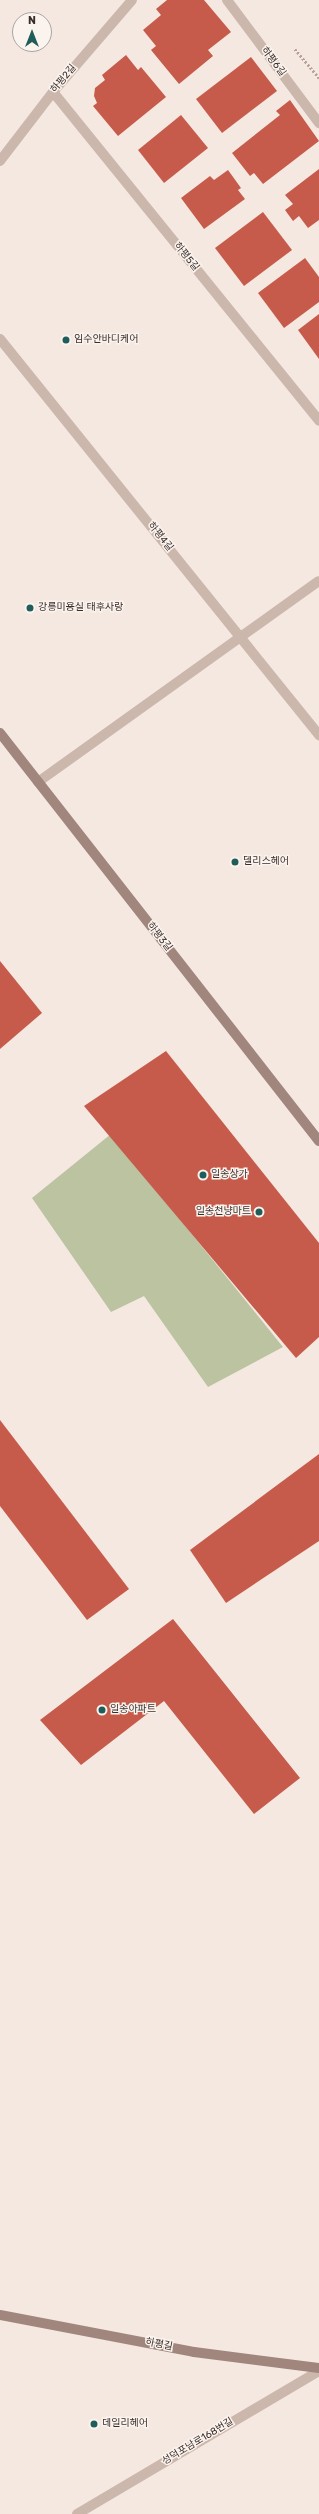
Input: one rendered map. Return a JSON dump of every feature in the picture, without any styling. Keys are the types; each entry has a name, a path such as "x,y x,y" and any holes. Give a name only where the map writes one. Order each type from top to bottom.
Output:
{"street":[{"name":"하평2길","path":"0,161 52,92 132,0"},
{"name":"하평6길","path":"227,0 319,123"},
{"name":"하평5길","path":"52,92 319,421"},
{"name":"하평4길","path":"0,339 319,735"},
{"path":"38,782 242,638 319,581"},
{"name":"하평3길","path":"0,733 319,1141"},
{"name":"하평길","path":"0,2315 194,2352 319,2369"},
{"name":"성덕포남로168번길","path":"77,2514 319,2369"}],"green space":[{"path":"111,1134 283,1347 208,1387 144,1296 111,1312 32,1198"}],"building":[{"path":"167,0 204,0 231,32 208,50 213,56 179,84 151,50 156,46 143,30 161,15 156,9"},
{"path":"126,55 138,70 141,67 166,97 118,136 93,106 97,103 94,96 95,88 105,80 102,75"},
{"path":"251,57 277,91 222,133 196,99"},
{"path":"290,100 319,141 263,184 254,173 250,176 232,153 280,115 276,111"},
{"path":"181,115 208,148 164,183 138,150"},
{"path":"319,169 319,220 308,228 299,216 293,221 285,210 293,204 285,195"},
{"path":"228,170 241,188 238,190 245,199 204,229 181,198 210,176 214,180"},
{"path":"263,212 292,250 244,286 215,248"},
{"path":"305,258 319,277 319,302 284,328 258,293"},
{"path":"319,314 319,359 298,330"},
{"path":"0,961 42,1013 0,1049"},
{"name":"일송상가","path":"166,1051 319,1243 319,1337 296,1358 84,1106"},
{"path":"0,1420 129,1589 87,1620 0,1506"},
{"path":"319,1454 319,1541 226,1603 190,1550"},
{"name":"일송아파트","path":"173,1619 300,1778 254,1814 164,1701 81,1765 40,1720"}],"place":[{"name":"임수안바디케어","path":"66,340"},
{"name":"강릉미용실 태후사랑","path":"30,608"},
{"name":"델리스헤어","path":"235,862"},
{"name":"일송상가","path":"203,1175"},
{"name":"일송천냥마트","path":"259,1212"},
{"name":"일송아파트","path":"102,1710"},
{"name":"데일리헤어","path":"94,2424"}]}
